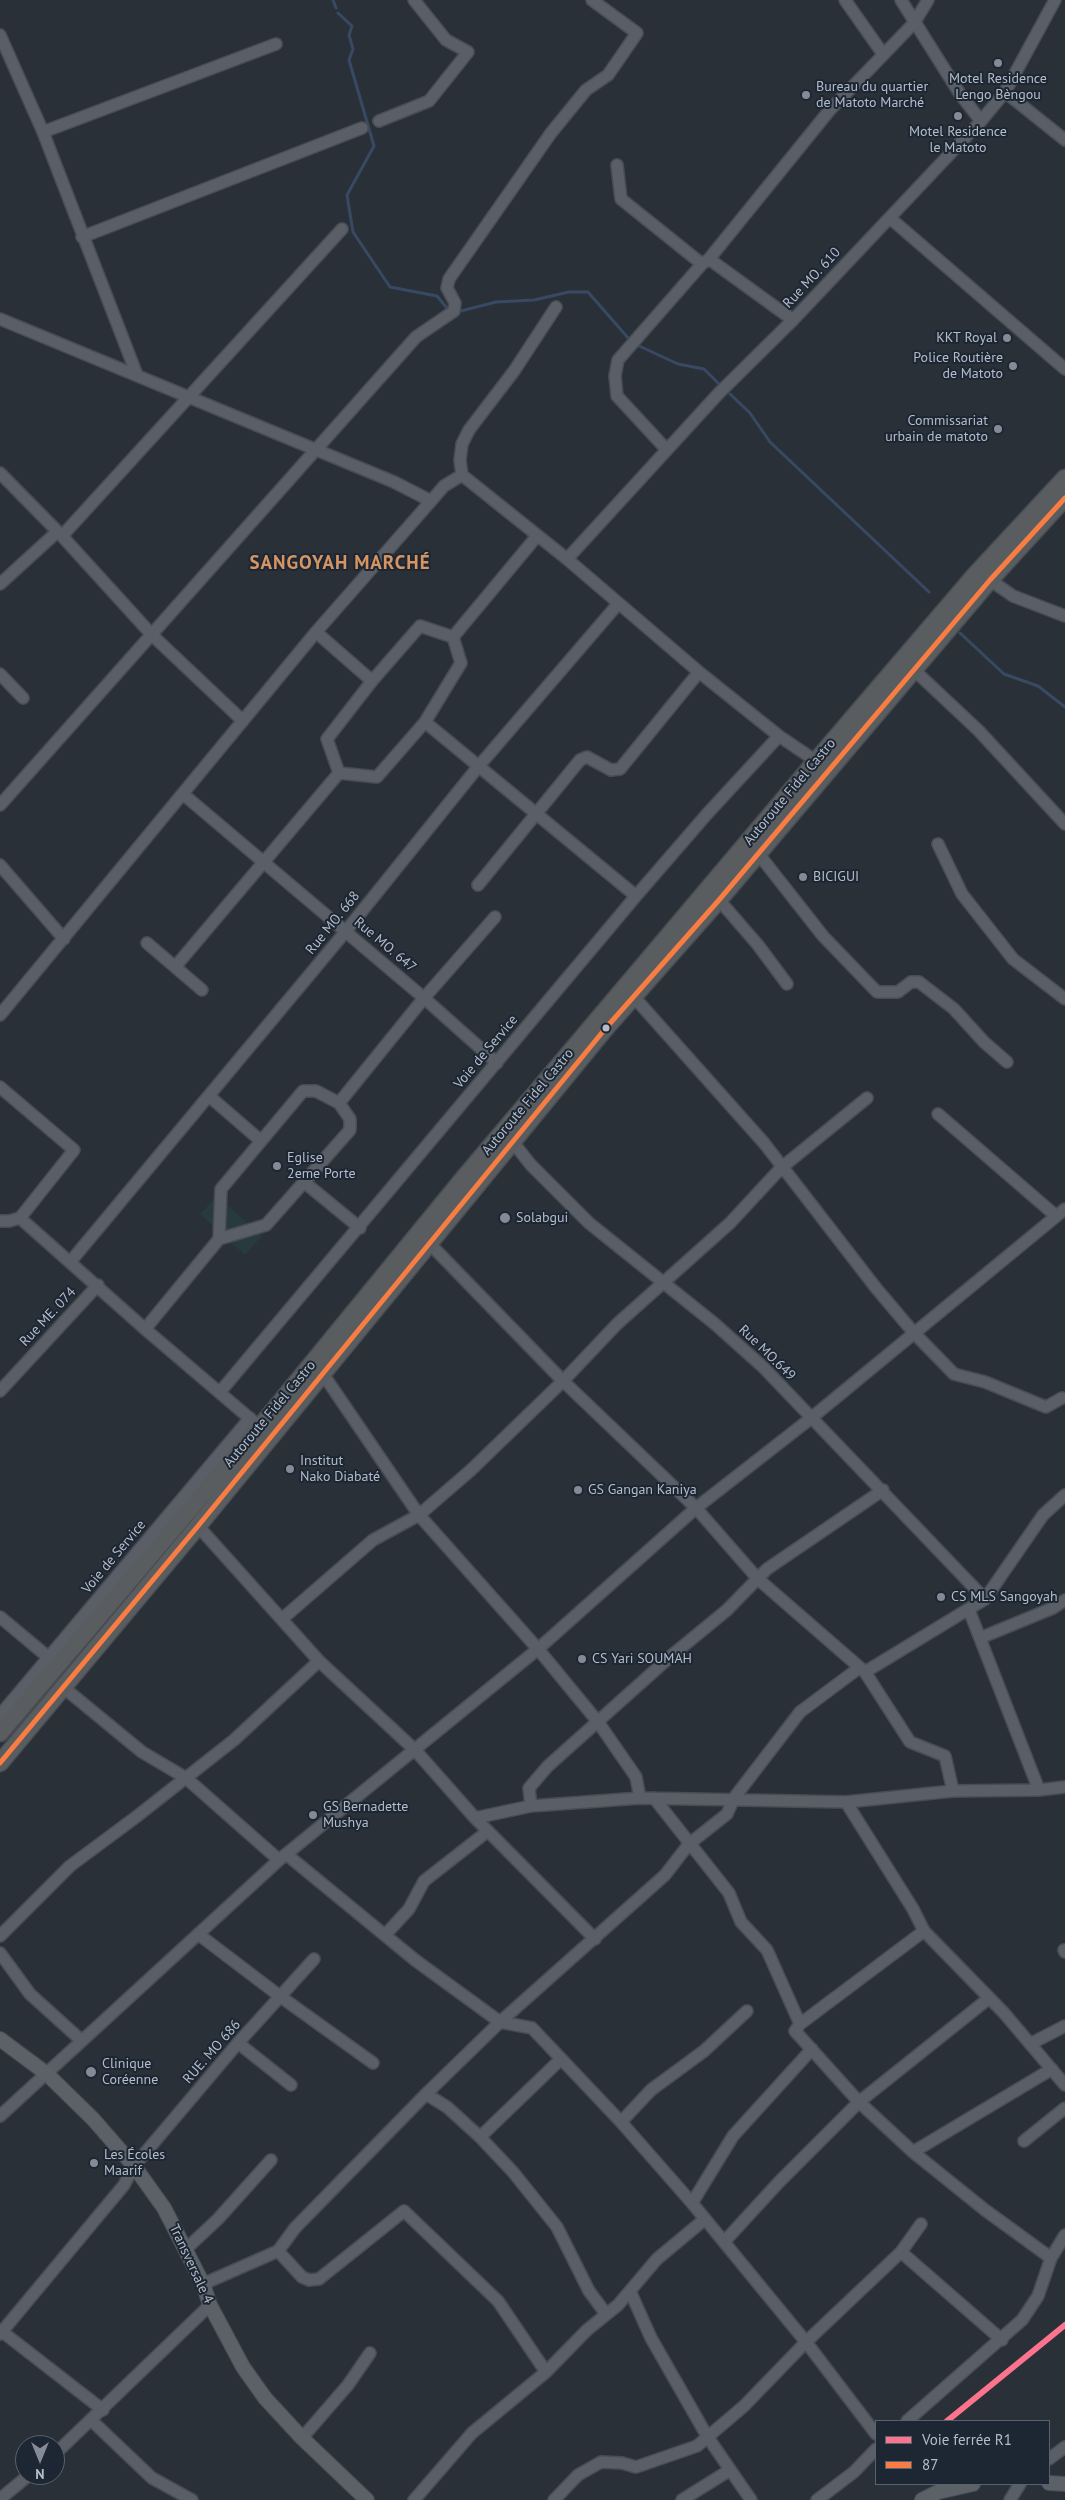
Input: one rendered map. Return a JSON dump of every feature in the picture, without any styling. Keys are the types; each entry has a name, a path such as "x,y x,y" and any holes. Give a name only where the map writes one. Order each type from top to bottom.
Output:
{"highway":[{"name":"Autoroute Fidel Castro","path":"0,1733 99,1606 816,761 975,575 1065,478"},
{"name":"Autoroute Fidel Castro","path":"0,1763 198,1526 430,1244 512,1141 913,669 990,580 1065,498"}],"main road":[{"name":"Transversale 4","path":"0,2039 47,2074 93,2119 134,2166 164,2208 203,2284 210,2305 243,2367 265,2398 302,2438 368,2500"},
{"path":"1050,2483 1065,2484"},
{"path":"922,2500 938,2492 969,2485"}],"street":[{"path":"379,121 429,101 468,52 446,40 414,0"},
{"path":"0,805 416,337 454,307 446,283 551,133 586,90 608,75 637,34 592,0"},
{"path":"845,0 882,54"},
{"path":"901,0 960,94 981,121"},
{"path":"667,450 617,396 615,376 618,360 706,262 801,144 882,54 914,23 928,0"},
{"name":"Rue MO. 610","path":"567,559 719,393 793,320 981,121 1005,92 1055,0"},
{"path":"0,35 43,132 82,237 137,375"},
{"path":"43,132 276,44"},
{"path":"1005,92 1065,140"},
{"path":"82,237 362,128"},
{"path":"617,165 621,199 706,262 793,320"},
{"path":"890,218 1065,369"},
{"path":"0,584 60,534 342,229"},
{"path":"462,475 462,444 469,430 514,371 556,307"},
{"path":"0,319 394,482 431,501"},
{"path":"0,473 60,534 152,635 243,721"},
{"path":"0,1015 316,632 444,486 462,475"},
{"path":"462,475 567,559 699,672 779,736 816,761"},
{"path":"452,637 537,536"},
{"path":"990,580 1013,596 1065,616"},
{"name":"Rue MO. 668","path":"71,1261 346,931 478,766 618,604"},
{"path":"338,773 327,739 372,681 420,626 452,637"},
{"path":"316,632 372,681"},
{"path":"338,773 377,777 425,722 461,663 452,637"},
{"path":"913,669 979,731 1025,778 1065,824"},
{"path":"478,886 584,758 611,770 620,769 699,672"},
{"path":"0,674 23,698"},
{"path":"425,722 636,896"},
{"name":"Voie de Service","path":"220,1392 360,1228 636,896 707,814 779,736"},
{"path":"175,967 338,773"},
{"name":"Rue MO. 647","path":"183,794 346,931 497,1063"},
{"path":"938,844 962,894 1013,959 1065,998"},
{"path":"757,852 823,936 877,992 898,992 911,982 919,982 954,1009 984,1042 1007,1062"},
{"path":"0,865 64,939"},
{"path":"718,900 758,945 787,984"},
{"path":"338,1103 424,998 495,918"},
{"path":"147,944 202,990"},
{"path":"634,997 764,1143 781,1168 849,1255 914,1333 954,1374 985,1382 1046,1407 1062,1398"},
{"path":"0,1087 74,1150 20,1218 10,1222 0,1221"},
{"path":"144,1329 218,1239 266,1225 350,1130 350,1119 338,1103 316,1091 303,1091 222,1189 218,1239"},
{"path":"209,1096 262,1141"},
{"path":"282,1619 373,1540 419,1515 471,1470 563,1381 617,1324 730,1223 781,1168 867,1098"},
{"path":"0,2116 283,1857 538,1649 696,1508 1062,1213 938,1114"},
{"name":"Rue MO.649","path":"512,1141 531,1165 589,1223 662,1284 715,1324 763,1367 810,1418 883,1490 983,1600"},
{"path":"304,1182 360,1228"},
{"path":"20,1218 98,1285 144,1329 255,1423"},
{"path":"430,1244 563,1381 696,1508 758,1579 862,1670 910,1742 945,1756 954,1791"},
{"name":"Rue ME. 074","path":"0,1391 98,1285"},
{"path":"323,1374 419,1515 538,1649 598,1722 636,1777 640,1798"},
{"path":"531,1806 529,1788 548,1766 727,1610 767,1569 811,1537 883,1490"},
{"path":"203,2284 278,2250 296,2228 426,2094 500,2022 665,1875 689,1844 727,1814 734,1798 800,1712 862,1670 969,1610 983,1600 1043,1515 1065,1495"},
{"path":"198,1526 319,1661 415,1750 475,1818 595,1939"},
{"path":"980,1638 1053,1608 1065,1600"},
{"name":"Voie de Service","path":"0,1715 48,1657 99,1606"},
{"path":"969,1610 1039,1790"},
{"path":"0,1617 48,1657"},
{"path":"0,1936 70,1866 234,1740 319,1661"},
{"path":"63,1688 142,1752 186,1778 283,1857 500,2022 532,2028 621,2122 692,2203 806,2342 875,2433"},
{"path":"475,1818 531,1806 640,1798 734,1798 846,1802 954,1791 1039,1790 1065,1787"},
{"path":"654,1798 728,1893 741,1922 767,1950 800,2024"},
{"path":"846,1802 914,1909 924,1931 988,1999 1004,2013 1065,2085"},
{"path":"385,1935 409,1909 424,1881 488,1831"},
{"path":"924,1931 800,2024 796,2031 860,2102 914,2152 985,2210 1051,2258"},
{"path":"198,1934 373,2063"},
{"path":"0,1953 30,1994 82,2042"},
{"name":"RUE. MO 686","path":"1,2332 124,2185 134,2166 238,2043 314,1959"},
{"path":"724,2242 779,2182 860,2102 988,1999"},
{"path":"621,2122 651,2090 704,2051 747,2011"},
{"path":"1030,2044 1065,2026"},
{"path":"238,2043 291,2085"},
{"path":"692,2203 733,2136 812,2049"},
{"path":"480,2136 561,2059"},
{"path":"914,2152 1052,2069"},
{"path":"426,2094 447,2107 480,2136 514,2172 558,2227 589,2291 606,2314"},
{"path":"1024,2141 1065,2108"},
{"path":"186,2249 218,2219 271,2160"},
{"path":"278,2250 302,2277 309,2280 319,2279 404,2211 498,2301 546,2372"},
{"path":"414,2500 472,2432 546,2372 606,2314 618,2306 657,2259 705,2219"},
{"path":"554,2500 578,2475 600,2462 622,2463 636,2467 697,2446 744,2406 806,2342 901,2252 921,2224"},
{"path":"908,2420 1002,2340 1022,2320 1038,2296 1051,2258 1065,2235"},
{"path":"901,2252 1002,2340"},
{"path":"630,2291 650,2338 707,2436 751,2500"},
{"path":"65,2445 210,2305"},
{"path":"1,2332 103,2410"},
{"path":"302,2438 348,2385 370,2353"},
{"path":"92,2420 152,2478 192,2500"},
{"path":"1050,2458 1065,2447"},
{"path":"817,2500 854,2472 875,2450"},
{"path":"682,2500 730,2470"},
{"path":"0,2499 17,2485"},
{"path":"1010,2500 1019,2485"}],"green space":[{"path":"217,1196 262,1236 245,1255 200,1214"}],"waterway":[{"path":"333,0 336,8"},
{"path":"338,13 352,26 349,35 353,49 349,60 374,146 347,195 353,232 390,287 437,296 446,307 461,311 496,302 534,300 569,292 588,292 629,339"},
{"path":"637,345 678,364 704,369 720,385"},
{"path":"730,394 750,413 770,442 929,592"},
{"path":"960,633 1004,674 1038,686 1065,707"}],"rail line":[{"name":"R1","path":"948,2420 1065,2325"}],"transit line":[{"name":"87","path":"0,1763 198,1526 605,1029 719,900 990,580 1065,498"}],"place":[{"name":"Motel Residence Lengo Bèngou","path":"998,63"},
{"name":"Bureau du quartier de Matoto Marché","path":"806,95"},
{"name":"Motel Residence le Matoto","path":"958,116"},
{"name":"KKT Royal","path":"1007,338"},
{"name":"Police Routière de Matoto","path":"1013,366"},
{"name":"Commissariat urbain de matoto","path":"998,429"},
{"name":"BICIGUI","path":"803,877"},
{"name":"Eglise 2eme Porte","path":"277,1166"},
{"name":"Solabgui","path":"505,1218"},
{"name":"Institut Nako Diabaté","path":"290,1469"},
{"name":"GS Gangan Kaniya","path":"578,1490"},
{"name":"CS MLS Sangoyah","path":"941,1597"},
{"name":"CS Yari SOUMAH","path":"582,1659"},
{"name":"GS Bernadette Mushya","path":"313,1815"},
{"name":"Clinique Coréenne","path":"91,2072"},
{"name":"Les Écoles Maarif","path":"94,2163"}],"district":[{"name":"SANGOYAH MARCHÉ","path":"340,564"}]}
